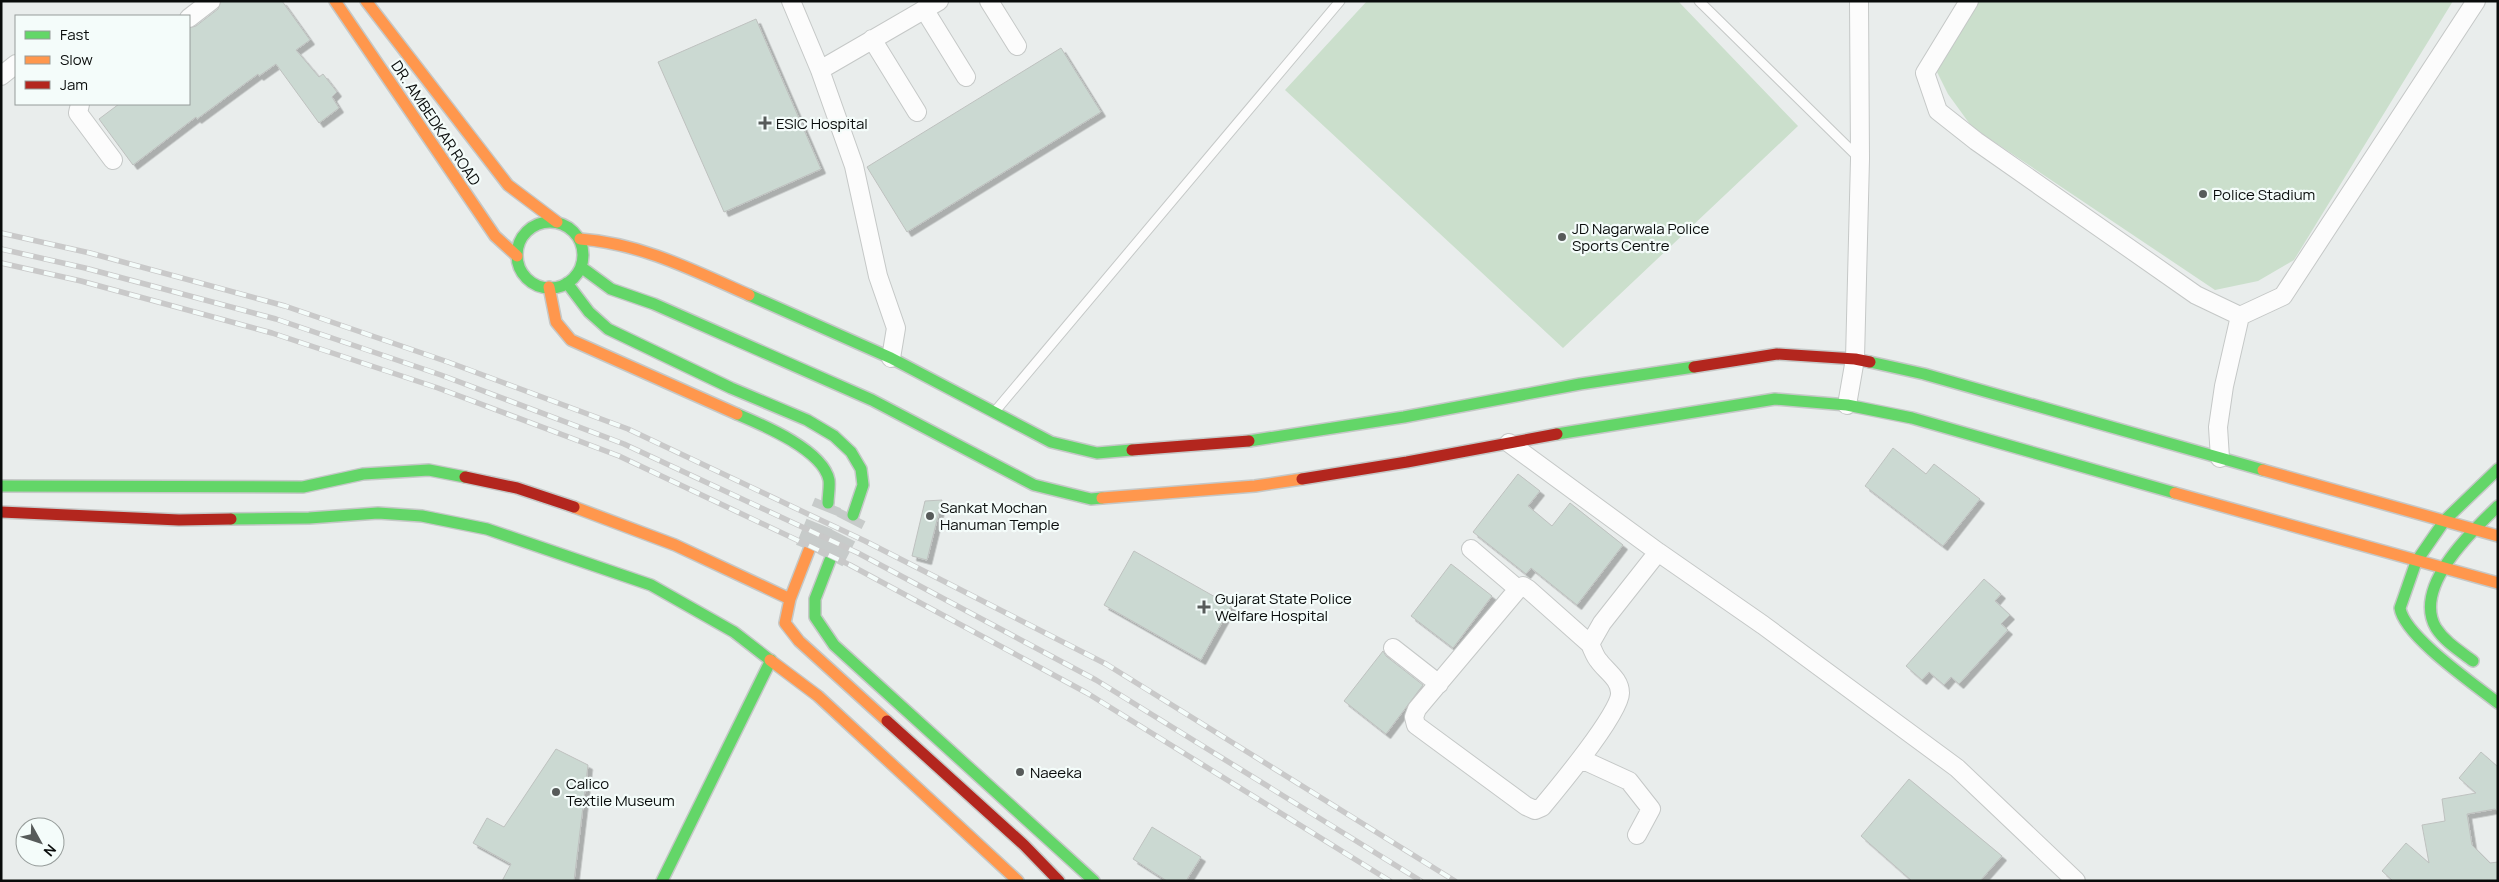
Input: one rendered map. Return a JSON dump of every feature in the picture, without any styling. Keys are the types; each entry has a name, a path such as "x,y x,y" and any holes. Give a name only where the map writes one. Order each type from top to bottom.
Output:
{"main road":[{"name":"DR. AMBEDKAR ROAD","path":"335,1 495,236 518,256"},
{"name":"DR. AMBEDKAR ROAD","path":"366,1 508,185 557,222"},
{"path":"547,222 557,222 566,226 580,239 583,258 576,276 567,283 549,287 539,286 524,274 518,256 518,246 529,230 547,222"},
{"path":"580,239 609,241 671,261 891,358 1051,442 1097,453 1254,441 1404,417 1580,384 1777,354 1855,359 1924,374 2498,536"},
{"path":"581,267 611,289 680,315 872,400 1034,485 1091,499 1255,486 1775,399 1847,404 1912,418 2416,562 2498,583"},
{"path":"567,283 589,312 608,329 731,388 807,420 834,436 851,452 861,469 863,485 853,515"},
{"path":"549,287 556,322 571,340 666,384 781,433 822,464 829,480 828,503"},
{"path":"2498,469 2445,520 2416,562 2400,608 2401,616 2406,626 2423,642 2498,702"},
{"path":"1,486 303,487 363,474 429,470 517,488 675,545 790,599"},
{"path":"378,473 378,513"},
{"path":"2483,670 2446,639 2433,621 2431,602 2442,569 2474,529 2498,506"},
{"path":"1,512 179,520 309,518 378,513 422,516 487,529 650,585 734,632 818,696 1018,881"},
{"path":"809,550 790,599 785,624 799,641 1024,845 1059,881"},
{"path":"830,560 815,599 815,617 834,646 1045,837 1088,879"},
{"path":"662,881 758,690 771,660"}],"street":[{"path":"190,17 211,1"},
{"path":"791,1 820,70 854,166 878,276 896,328 891,358"},
{"path":"989,1 1017,46"},
{"path":"1847,404 1855,359 1860,159 1859,1"},
{"path":"1969,1 1925,73 1938,110 1976,141 2196,295 2240,316 2284,296 2476,1"},
{"path":"820,70 932,5 966,78"},
{"path":"872,39 917,112"},
{"path":"1,76 15,65"},
{"path":"80,105 78,113 113,160"},
{"path":"2220,458 2218,427 2224,386 2240,316"},
{"path":"1509,443 1658,552 1763,625 1957,768 2076,881"},
{"path":"1471,549 1518,589"},
{"path":"1590,644 1602,623 1658,552"},
{"path":"1523,586 1590,644 1597,660 1615,678 1620,692 1618,703 1581,759 1542,808 1535,810 1526,806 1416,725 1414,717 1417,709 1518,589 1523,586"},
{"path":"1393,648 1439,684"},
{"path":"1581,759 1629,781 1651,809 1638,835"}],"lane":[{"path":"995,411 1340,1"},
{"path":"1699,1 1860,159"}],"green space":[{"name":"JD Nagarwala Police Sports Centre","path":"1367,1 1678,1 1798,126 1563,348 1285,90"},
{"name":"Police Stadium","path":"1974,1 2453,1 2294,260 2258,281 2215,290 1972,127 1948,94 1934,66"}],"building":[{"path":"221,1 282,1 310,40 296,50 319,77 323,74 337,92 332,97 339,108 319,123 276,64 259,76 258,74 197,119 196,117 133,165 99,119 118,105 190,105 190,28 196,26 218,9"},
{"path":"756,19 821,169 724,212 658,62"},
{"path":"1061,48 1101,112 907,232 867,167"},
{"path":"1893,448 1926,474 1934,464 1980,499 1943,546 1865,486"},
{"path":"1518,474 1540,491 1528,506 1552,526 1570,503 1623,545 1577,605 1531,568 1526,574 1473,532"},
{"path":"942,500 927,560 912,556 925,501"},
{"path":"1134,551 1231,606 1201,660 1104,605"},
{"path":"1451,564 1492,596 1453,648 1411,616"},
{"path":"1984,579 2001,594 1995,601 2010,615 2001,624 2008,630 1959,684 1951,677 1944,685 1929,672 1922,680 1906,666"},
{"path":"1383,651 1386,656 1423,685 1386,734 1344,701"},
{"name":"Calico Textile Museum","path":"556,749 588,765 574,881 502,881 511,864 473,843 487,818 504,827"},
{"path":"2481,752 2498,767 2498,812 2495,809 2467,814 2472,845 2490,863 2498,862 2498,881 2393,881 2382,871 2406,843 2429,863 2422,825 2445,821 2442,799 2476,793 2459,778"},
{"path":"1909,779 2002,856 1980,881 1912,881 1861,836"},
{"path":"1152,827 1201,857 1186,881 1167,881 1133,859"}],"tunnel":[{"path":"809,550 828,503"},
{"path":"830,560 853,515"}],"railway":[{"path":"1,233 90,253 285,306 448,362 628,429 865,541 1106,664 1455,881"},
{"path":"1,249 85,268 276,319 441,375 624,444 858,553 1096,680 1421,881"},
{"path":"1,263 81,281 272,333 438,388 619,456 850,565 1087,693 1390,881"}],"traffic: fast":[{"path":"550,222 563,225 573,232 580,242 583,255 580,268 573,278 563,285 550,288 537,285 527,278 520,268 517,255 520,242 527,232 537,225 550,222"},
{"path":"581,267 611,289 654,304 872,400 1034,485 1091,499 1102,498"},
{"path":"567,283 589,312 608,329 731,388 807,420 834,436 851,452 861,469 863,485 853,515"},
{"path":"749,295 891,358 1051,442 1097,453 1132,450"},
{"path":"1870,362 1924,374 2263,470"},
{"path":"1249,441 1404,417 1580,384 1694,367"},
{"path":"1557,434 1775,399 1847,405 1912,418 2175,493"},
{"path":"737,414 776,432 804,449 816,459 824,469 829,480 828,503"},
{"path":"2498,469 2445,520 2416,562 2400,608 2404,619 2426,645 2498,703"},
{"path":"1,486 303,487 363,474 429,470 465,477"},
{"path":"2473,661 2448,642 2436,628 2431,612 2432,595 2438,578 2448,561 2474,530 2498,506"},
{"path":"231,519 309,518 378,513 422,516 487,529 651,585 734,632 770,660"},
{"path":"830,560 815,599 815,617 834,645 1094,881"},
{"path":"662,881 771,660"}],"traffic: slow":[{"path":"335,1 495,236 517,256"},
{"path":"366,1 508,185 557,222"},
{"path":"580,239 624,246 646,252 749,295"},
{"path":"549,287 556,322 571,340 737,414"},
{"path":"2263,470 2498,536"},
{"path":"1102,498 1255,486 1302,479"},
{"path":"2175,493 2498,583"},
{"path":"574,507 675,545 790,599"},
{"path":"809,550 790,599 785,623 799,641 887,721"},
{"path":"770,660 818,696 1018,881"}],"traffic: jam":[{"path":"1694,367 1777,354 1855,359 1870,362"},
{"path":"1302,479 1407,462 1557,434"},
{"path":"1132,450 1249,441"},
{"path":"465,477 517,488 574,507"},
{"path":"1,512 179,520 231,519"},
{"path":"887,721 1024,845 1059,881"}],"place":[{"name":"ESIC Hospital","path":"765,123"},
{"name":"Police Stadium","path":"2203,194"},
{"name":"JD Nagarwala Police Sports Centre","path":"1562,237"},
{"name":"Sankat Mochan Hanuman Temple","path":"930,516"},
{"name":"Gujarat State Police Welfare Hospital","path":"1204,607"},
{"name":"Naeeka","path":"1020,772"},
{"name":"Calico Textile Museum","path":"556,792"}]}
